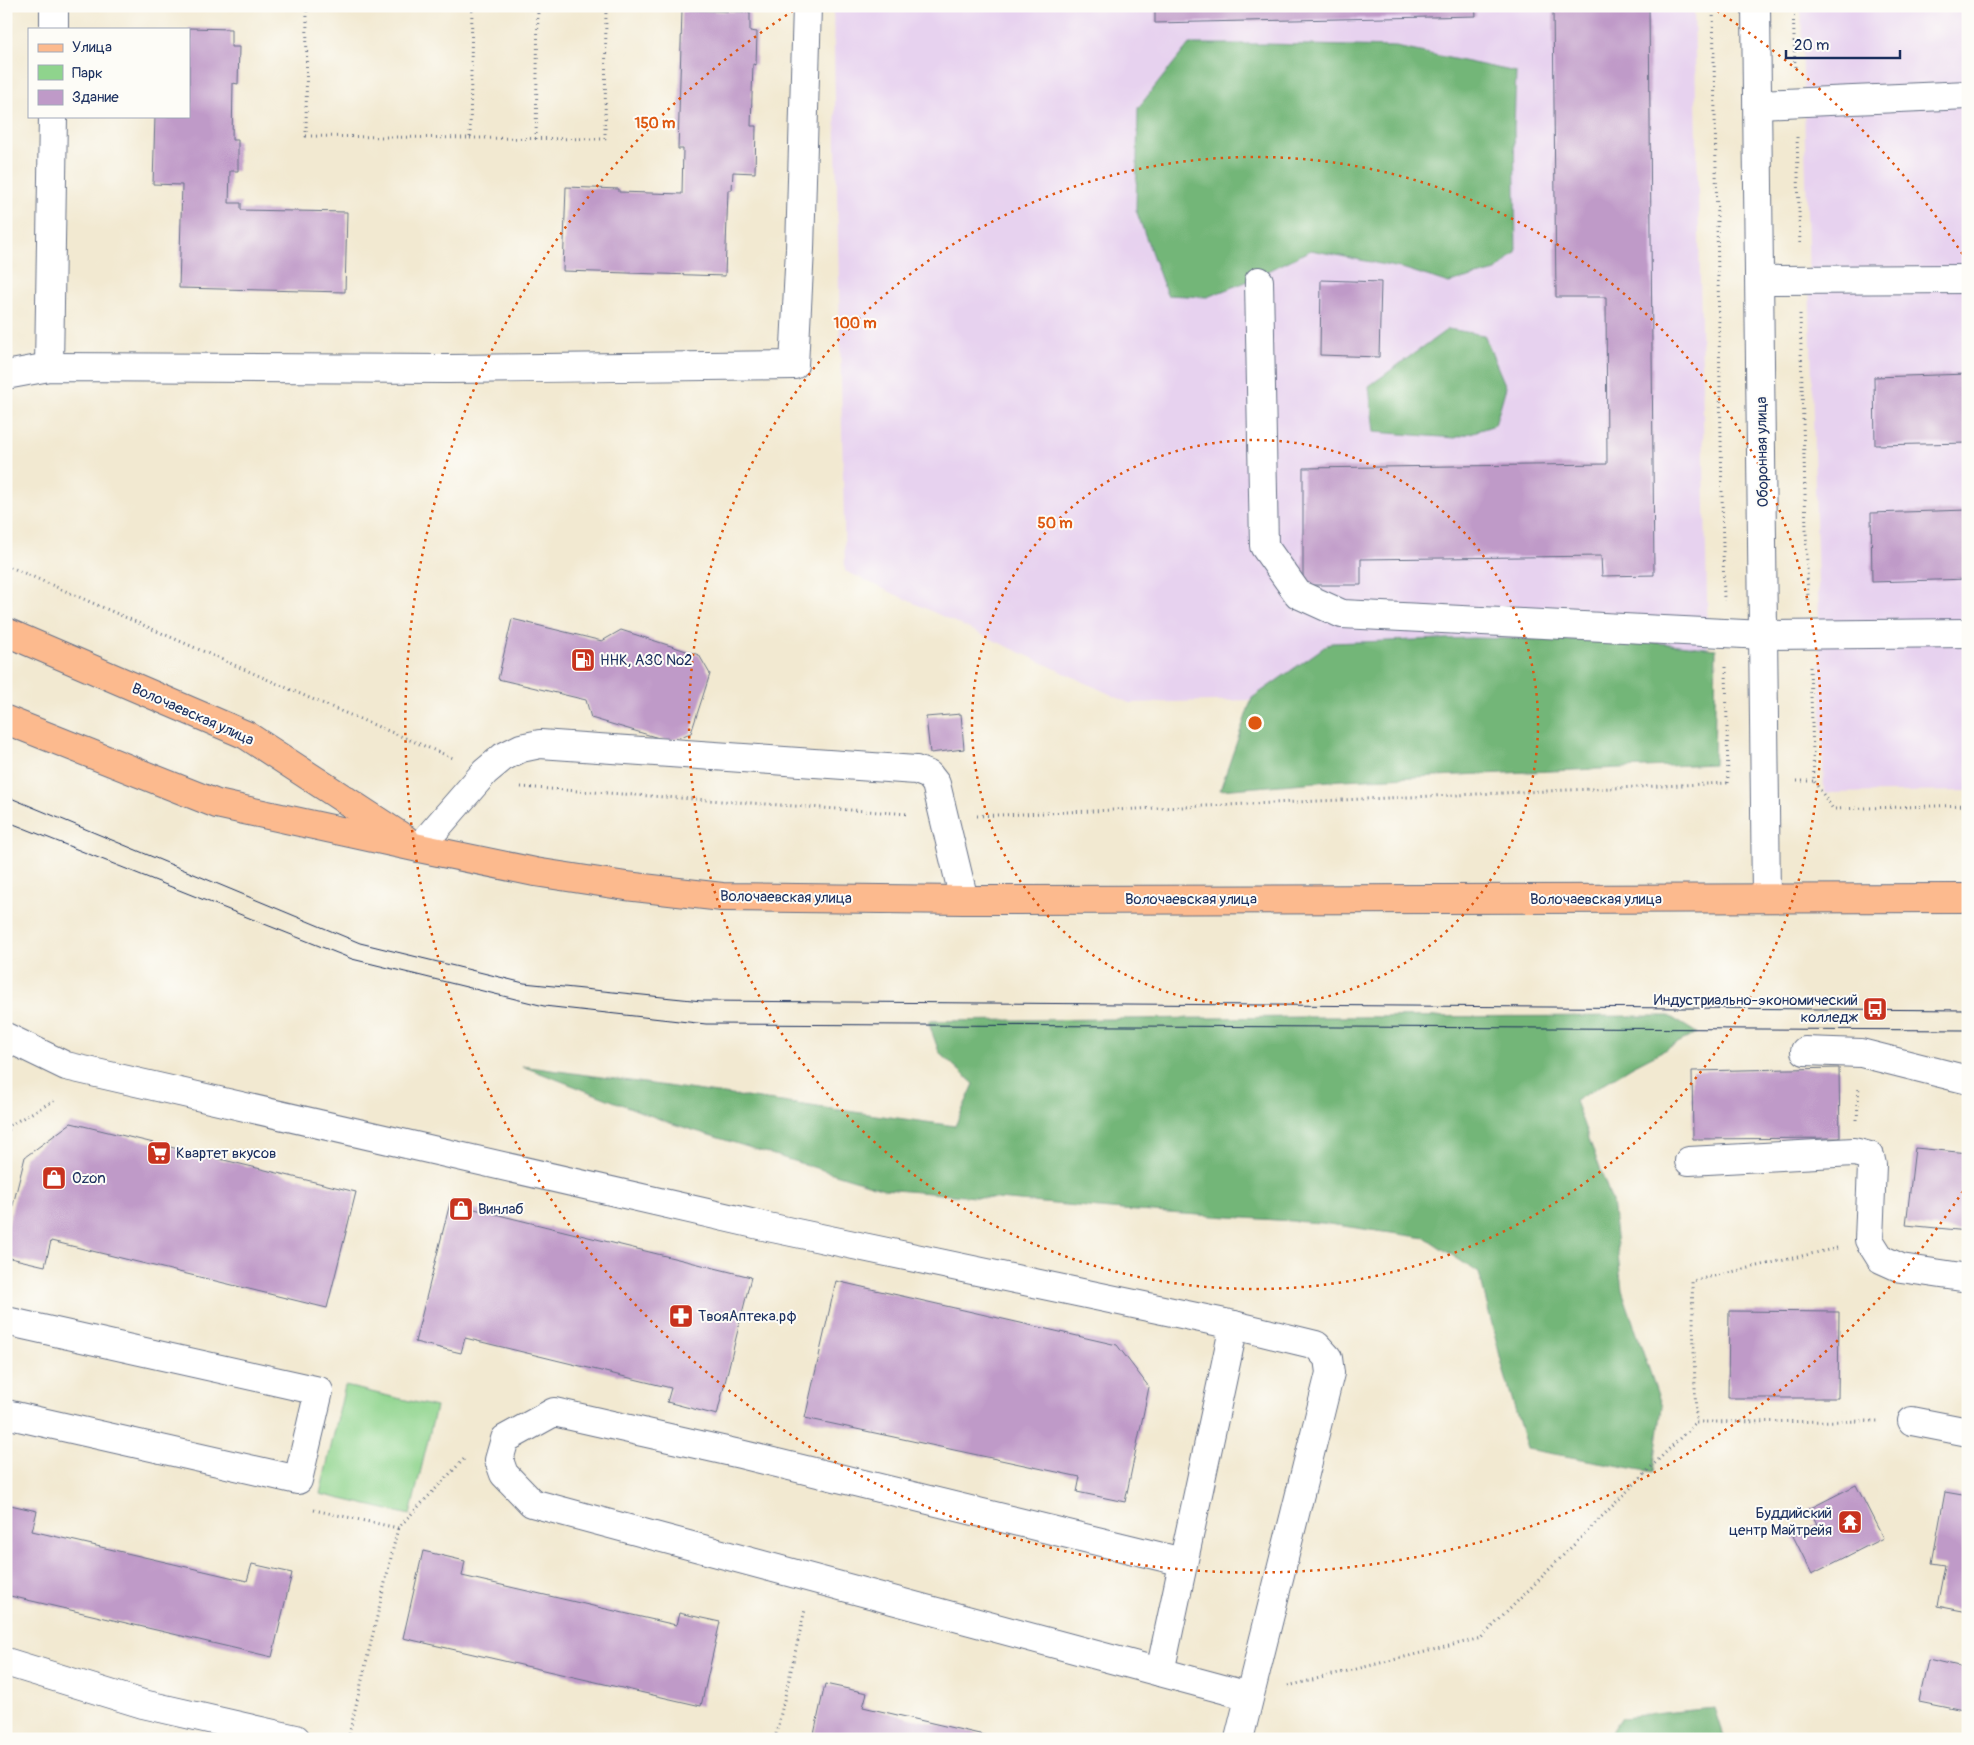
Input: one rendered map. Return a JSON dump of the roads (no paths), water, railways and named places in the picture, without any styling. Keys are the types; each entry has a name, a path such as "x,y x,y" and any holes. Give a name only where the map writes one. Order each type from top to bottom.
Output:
{"main road":[{"name":"Волочаевская улица","path":"6,632 246,735 419,848"},
{"name":"Волочаевская улица","path":"6,720 217,804 535,872 722,897 964,900 1968,898"}],"street":[{"path":"54,6 54,28"},
{"path":"6,375 49,368 418,369 794,364 800,249 807,6"},
{"name":"Оборонная улица","path":"1756,6 1766,898"},
{"path":"1758,104 1968,95"},
{"path":"49,368 53,118"},
{"path":"1760,280 1968,279"},
{"path":"1259,281 1264,546 1298,594 1342,614 1764,635 1968,633"},
{"path":"419,848 485,772 502,757 521,748 540,744 916,770 929,775 936,784 964,900"},
{"path":"6,1037 66,1066 759,1225 1234,1325 1316,1345 1328,1358 1330,1374 1239,1739"},
{"path":"1805,1051 1861,1053 1968,1080"},
{"path":"1689,1161 1854,1152 1870,1156 1872,1165 1869,1240 1882,1259 1901,1268 1968,1278"},
{"path":"6,1321 319,1391 298,1480 6,1414"},
{"path":"1160,1672 1234,1325"},
{"path":"1183,1562 740,1454 554,1412 505,1439 499,1460 504,1474 532,1503 1249,1696"},
{"path":"1912,1421 1968,1432"},
{"path":"6,1662 143,1704 296,1739"}],"tram line":[{"path":"6,796 360,943 524,983 702,1001 1968,1010"},
{"path":"6,821 352,959 544,1006 706,1024 1968,1030"}],"place":[{"name":"ННК, АЗС №2","path":"583,660"},
{"name":"Индустриально-экономический колледж","path":"1875,1009"},
{"name":"Квартет вкусов","path":"159,1153"},
{"name":"Ozon","path":"54,1178"},
{"name":"Винлаб","path":"461,1209"},
{"name":"ТвояАптека.рф","path":"681,1316"},
{"name":"Буддийский центр Майтрейя","path":"1850,1522"}]}
